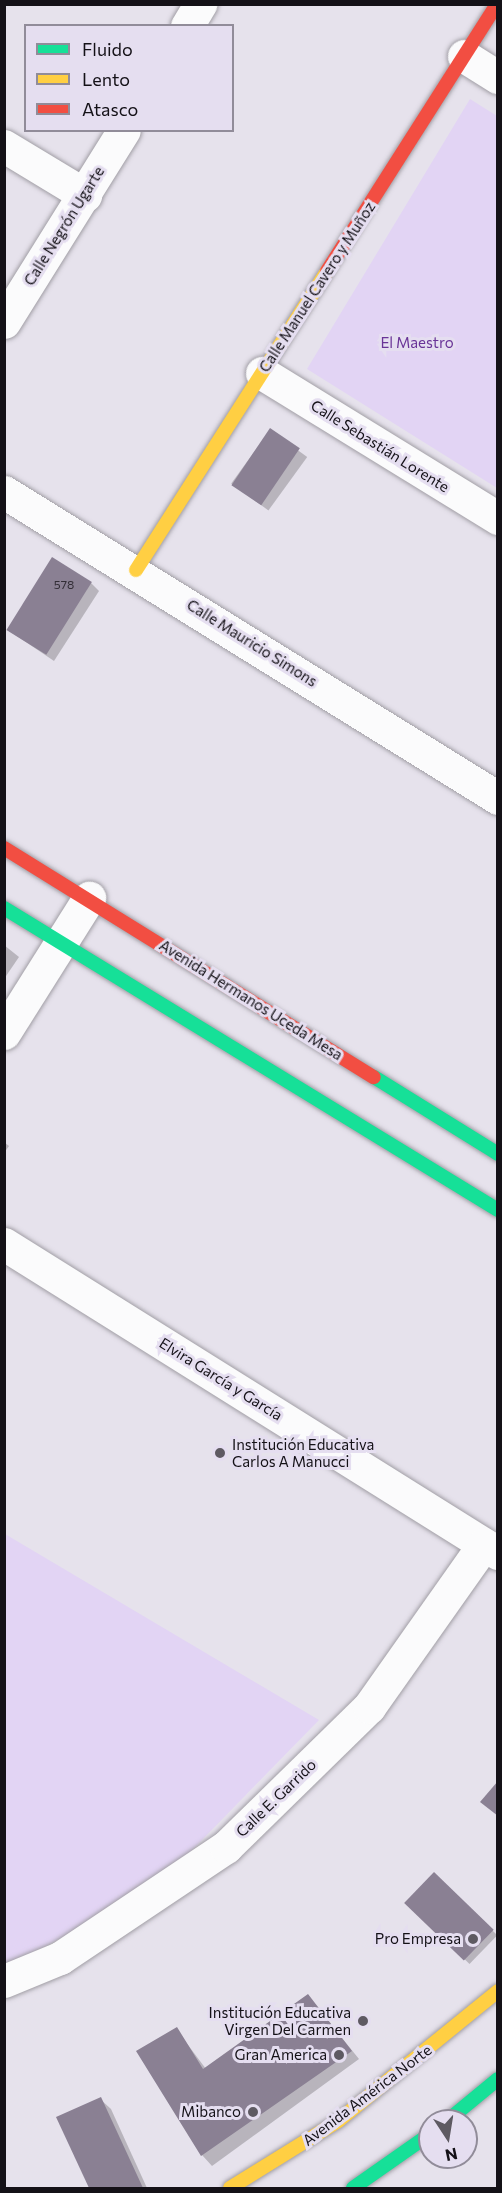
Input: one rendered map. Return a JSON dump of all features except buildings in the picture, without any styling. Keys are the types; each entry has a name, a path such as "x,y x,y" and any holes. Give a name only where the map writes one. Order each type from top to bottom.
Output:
{"street":[{"path":"188,24 200,4"},
{"name":"Calle Manuel Cavero y Muñoz","path":"136,570 497,4"},
{"path":"464,56 498,78"},
{"name":"Calle Negrón Ugarte","path":"4,322 123,132"},
{"path":"4,146 85,195"},
{"name":"Calle Sebastián Lorente","path":"262,373 498,518"},
{"name":"Calle Mauricio Simons","path":"4,492 136,570 498,798"},
{"name":"Avenida Hermanos Uceda Mesa","path":"4,848 89,898 498,1154"},
{"path":"4,1033 89,898"},
{"path":"4,908 498,1210"},
{"name":"Elvira García y García","path":"4,1244 491,1548"},
{"name":"Calle E. Garrido","path":"4,1981 60,1958 226,1847 369,1707 491,1548"},
{"name":"Avenida América Norte","path":"230,2188 338,2121 498,1991"},
{"path":"462,2109 498,2079"},
{"path":"353,2188 418,2142"}],"green space":[{"name":"El Maestro","path":"470,99 497,116 497,488 307,369"},
{"path":"5,1534 319,1720 156,1887 5,1968"}],"traffic: fast":[{"path":"4,908 498,1210"},
{"path":"374,1077 498,1154"},
{"path":"462,2109 498,2079"},
{"path":"353,2188 418,2142"}],"traffic: slow":[{"path":"136,570 327,271"},
{"path":"230,2188 338,2121 498,1991"}],"traffic: jam":[{"path":"327,271 497,4"},
{"path":"4,848 374,1077"}],"place":[{"name":"Institución Educativa Carlos A Manucci","path":"220,1453"},
{"name":"Pro Empresa","path":"473,1939"},
{"name":"Institución Educativa Virgen Del Carmen","path":"363,2021"},
{"name":"Gran America","path":"339,2055"},
{"name":"Mibanco","path":"253,2112"}]}
